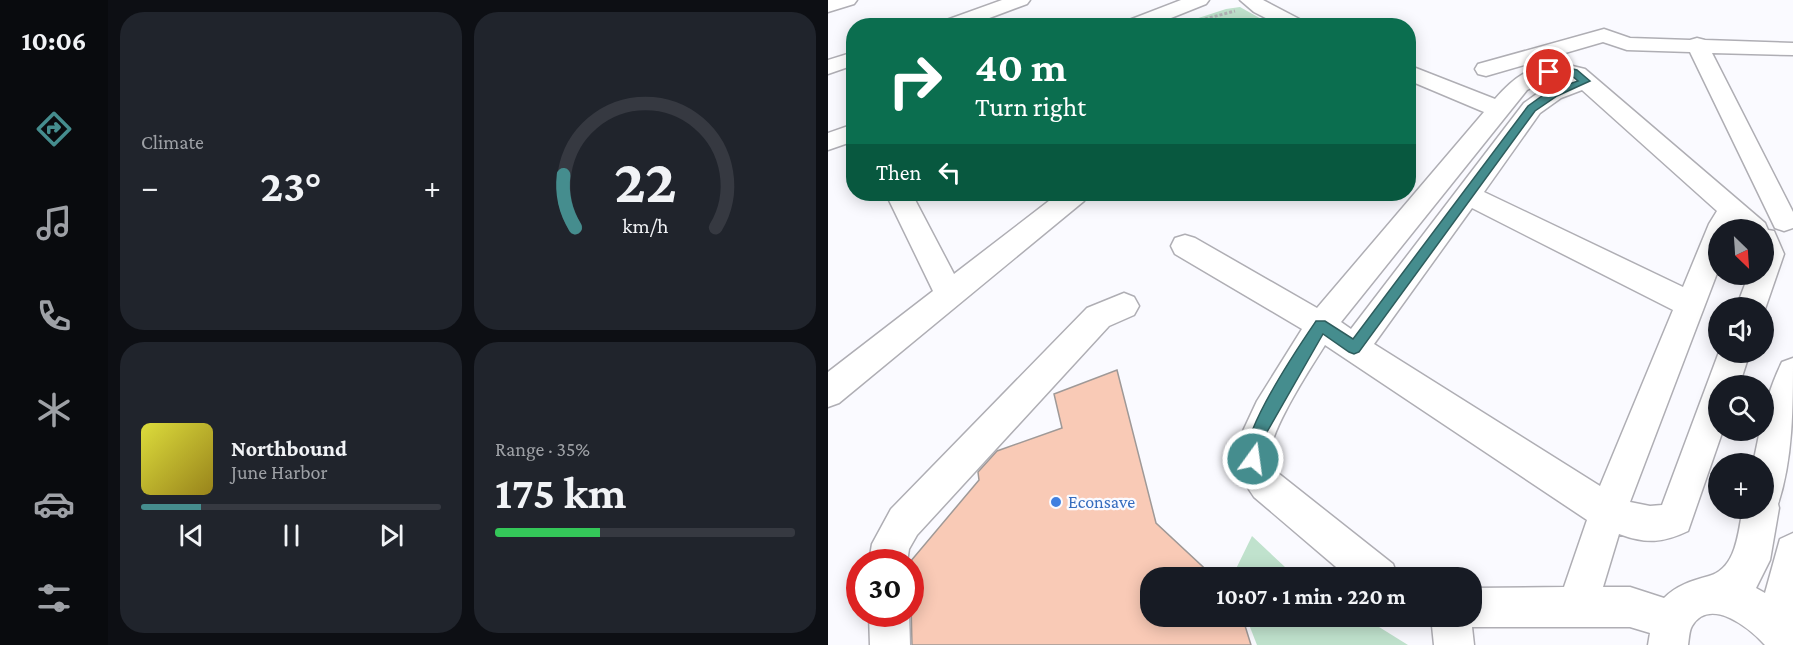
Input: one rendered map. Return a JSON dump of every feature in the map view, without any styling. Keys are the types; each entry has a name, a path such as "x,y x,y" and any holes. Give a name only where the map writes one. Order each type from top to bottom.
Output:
{"street":[{"path":"828,6 847,0"},
{"path":"958,0 973,18"},
{"path":"981,18 1020,0"},
{"path":"1152,18 1199,0"},
{"path":"1244,5 1261,8 1282,18"},
{"path":"1486,69 1604,35 1627,44 1697,44 1793,49"},
{"path":"1697,44 1769,219"},
{"path":"828,67 846,61"},
{"path":"1366,567 1266,485 1253,459 1254,445 1298,361 1321,325 1519,85 1549,72 1564,70 1580,77 1719,219"},
{"path":"1416,75 1498,109"},
{"path":"1354,348 1532,108 1580,77"},
{"path":"828,142 846,135"},
{"path":"1468,195 1690,304"},
{"path":"903,201 950,295"},
{"path":"828,392 1065,201"},
{"path":"1185,246 1321,325 1608,512 1648,526 1664,525 1675,518 1708,426"},
{"path":"1577,606 1608,512 1708,262"},
{"path":"890,549 904,522 1098,318 1124,306"},
{"path":"1772,453 1784,394 1793,372"},
{"path":"1718,595 1741,576 1751,560 1759,519"},
{"path":"1783,636 1793,552"},
{"path":"1482,607 1630,607 1669,634 1681,606 1698,596 1718,595 1738,600 1758,611 1783,636"},
{"path":"889,627 890,645"},
{"path":"1452,627 1454,645"}],"path":[{"path":"1207,18 1244,5"}],"green space":[{"path":"1240,7 1260,18 1198,18"},
{"path":"1252,536 1285,567 1237,567"},
{"path":"1250,627 1379,627 1408,645 1257,645"}],"building":[{"name":"Econsave","path":"1117,370 1156,523 1203,567 1140,567 1140,627 1245,627 1251,645 912,645 912,627 924,627 924,549 921,549 979,480 978,472 997,451 1062,428 1054,394"}],"place":[{"name":"Econsave","path":"1056,502"}],"route":[{"path":"1253,459 1254,445 1261,428 1321,325 1354,348 1532,108 1553,93 1585,81 1574,72 1564,70 1549,72"}]}
